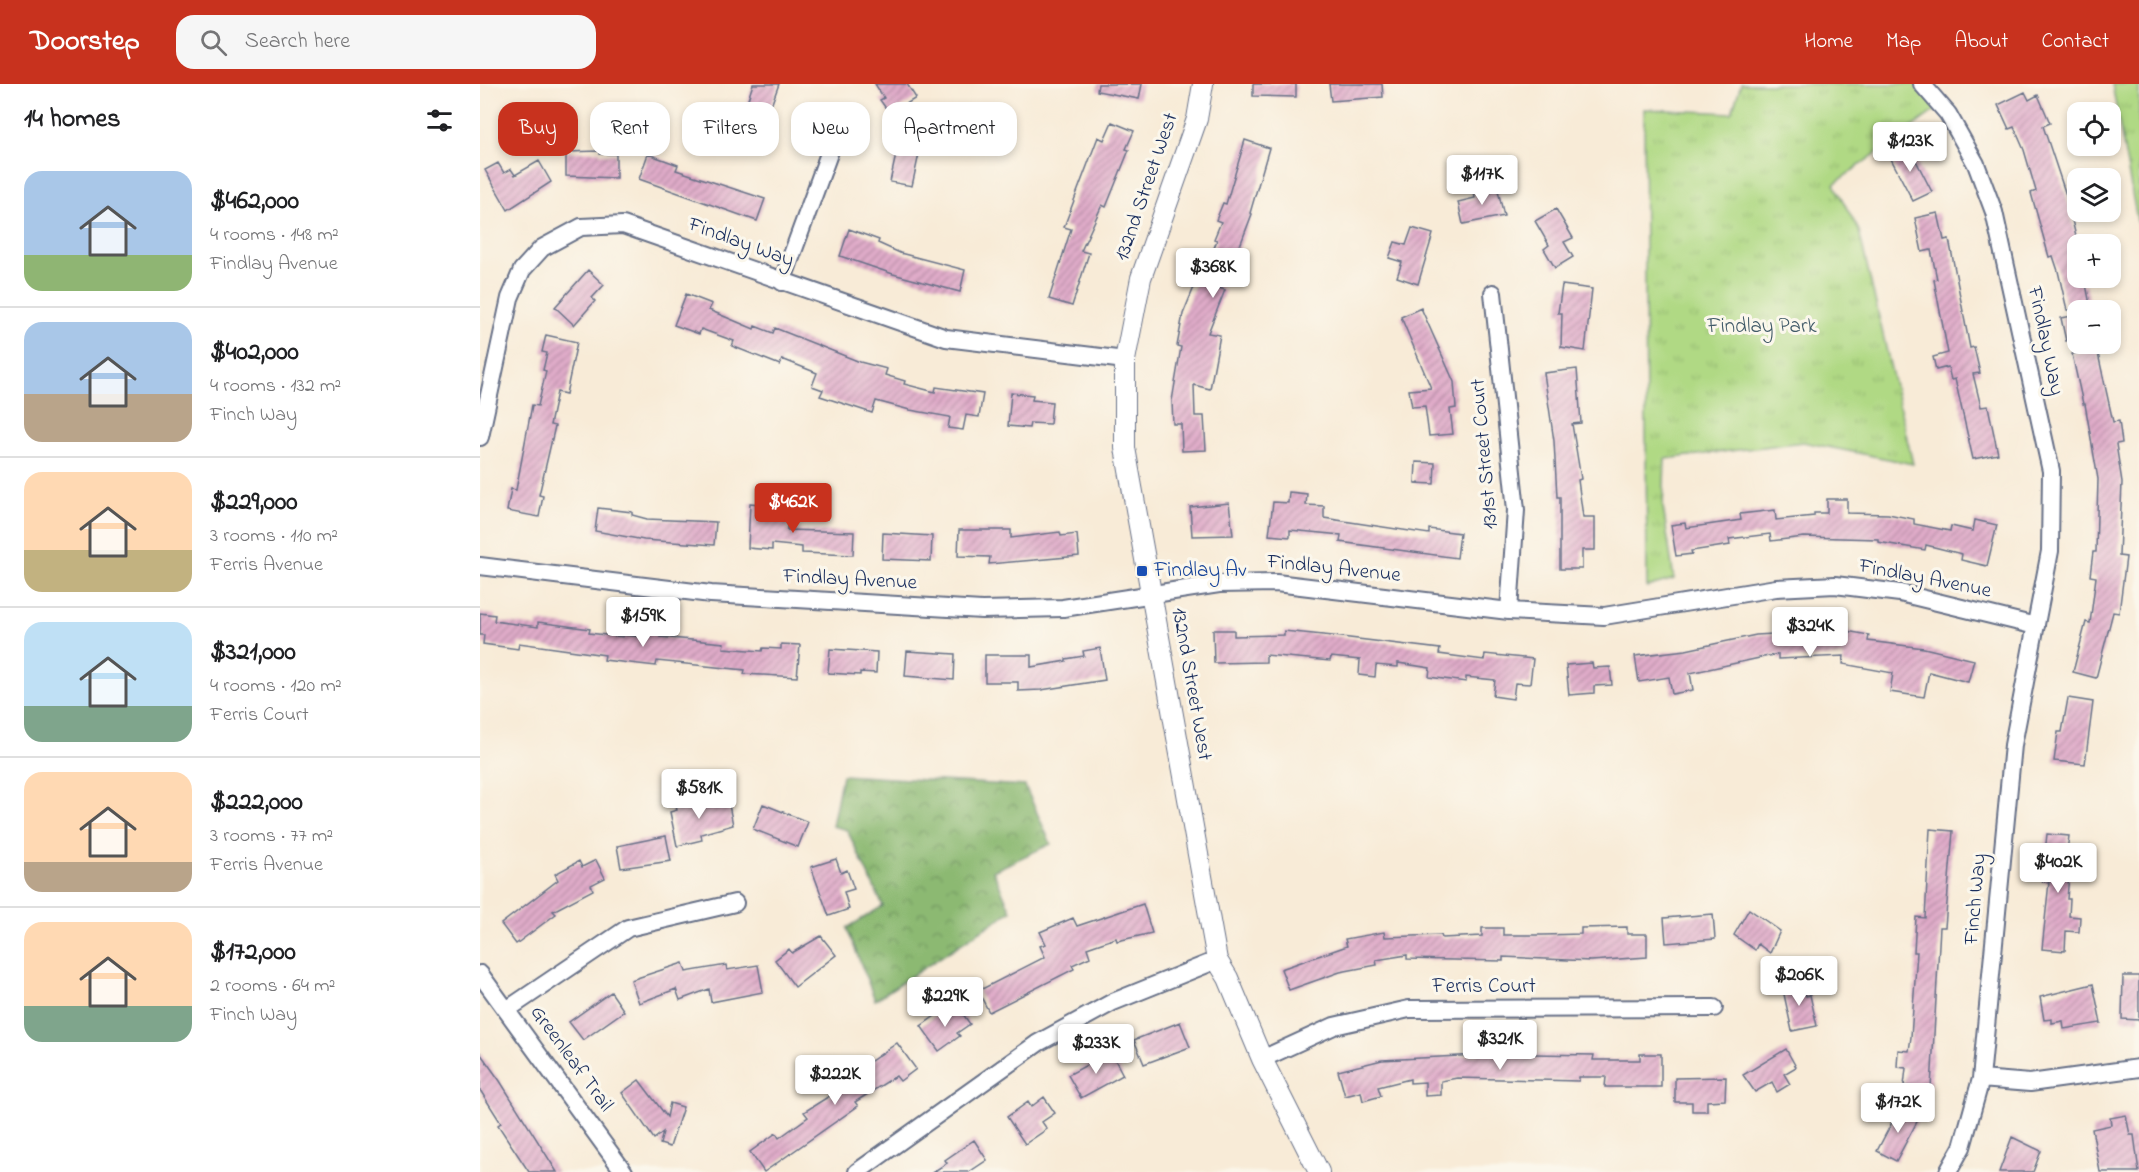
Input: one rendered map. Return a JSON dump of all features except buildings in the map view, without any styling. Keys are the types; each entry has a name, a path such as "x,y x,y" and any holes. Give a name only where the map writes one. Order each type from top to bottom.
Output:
{"street":[{"name":"132nd Street West","path":"1203,84 1197,119 1141,278 1125,360 1125,448 1216,960 1228,978 1262,1059 1319,1172"},
{"name":"Findlay Way","path":"1922,84 1948,114 1976,164 1994,212 2050,471 2050,551 2036,626"},
{"path":"782,282 828,156"},
{"name":"Findlay Way","path":"480,437 510,298 522,270 542,248 581,227 623,225 946,338 1125,360"},
{"name":"131st Street Court","path":"1493,293 1516,510 1509,611"},
{"name":"Findlay Avenue","path":"480,566 711,594 982,610 1063,608 1219,584 1276,583 1509,611 1604,616 1776,588 1835,585 1900,593 2036,626"},
{"name":"Finch Way","path":"1948,1172 1962,1147 1982,1079 2013,745 2036,626"},
{"path":"508,1009 628,928 735,903"},
{"path":"856,1172 1038,1043 1113,1002 1216,960"},
{"name":"Greenleaf Trail","path":"480,974 508,1009 624,1172"},
{"name":"Ferris Court","path":"1262,1059 1334,1026 1409,1009 1714,1008"},
{"path":"1982,1079 2030,1083 2139,1068"}],"green space":[{"name":"Findlay Park","path":"1741,84 1923,84 1941,106 1834,184 1859,231 1913,464 1803,442 1665,459 1663,507 1674,579 1647,587 1644,109 1732,113"},
{"path":"2112,84 2139,84 2139,231 2121,133 2121,102 2115,102"},
{"path":"842,775 1025,786 1051,844 993,871 1011,911 875,1000 847,928 883,906 847,830 832,826"}],"place":[{"name":"Findlay Av","path":"1142,571"}]}
